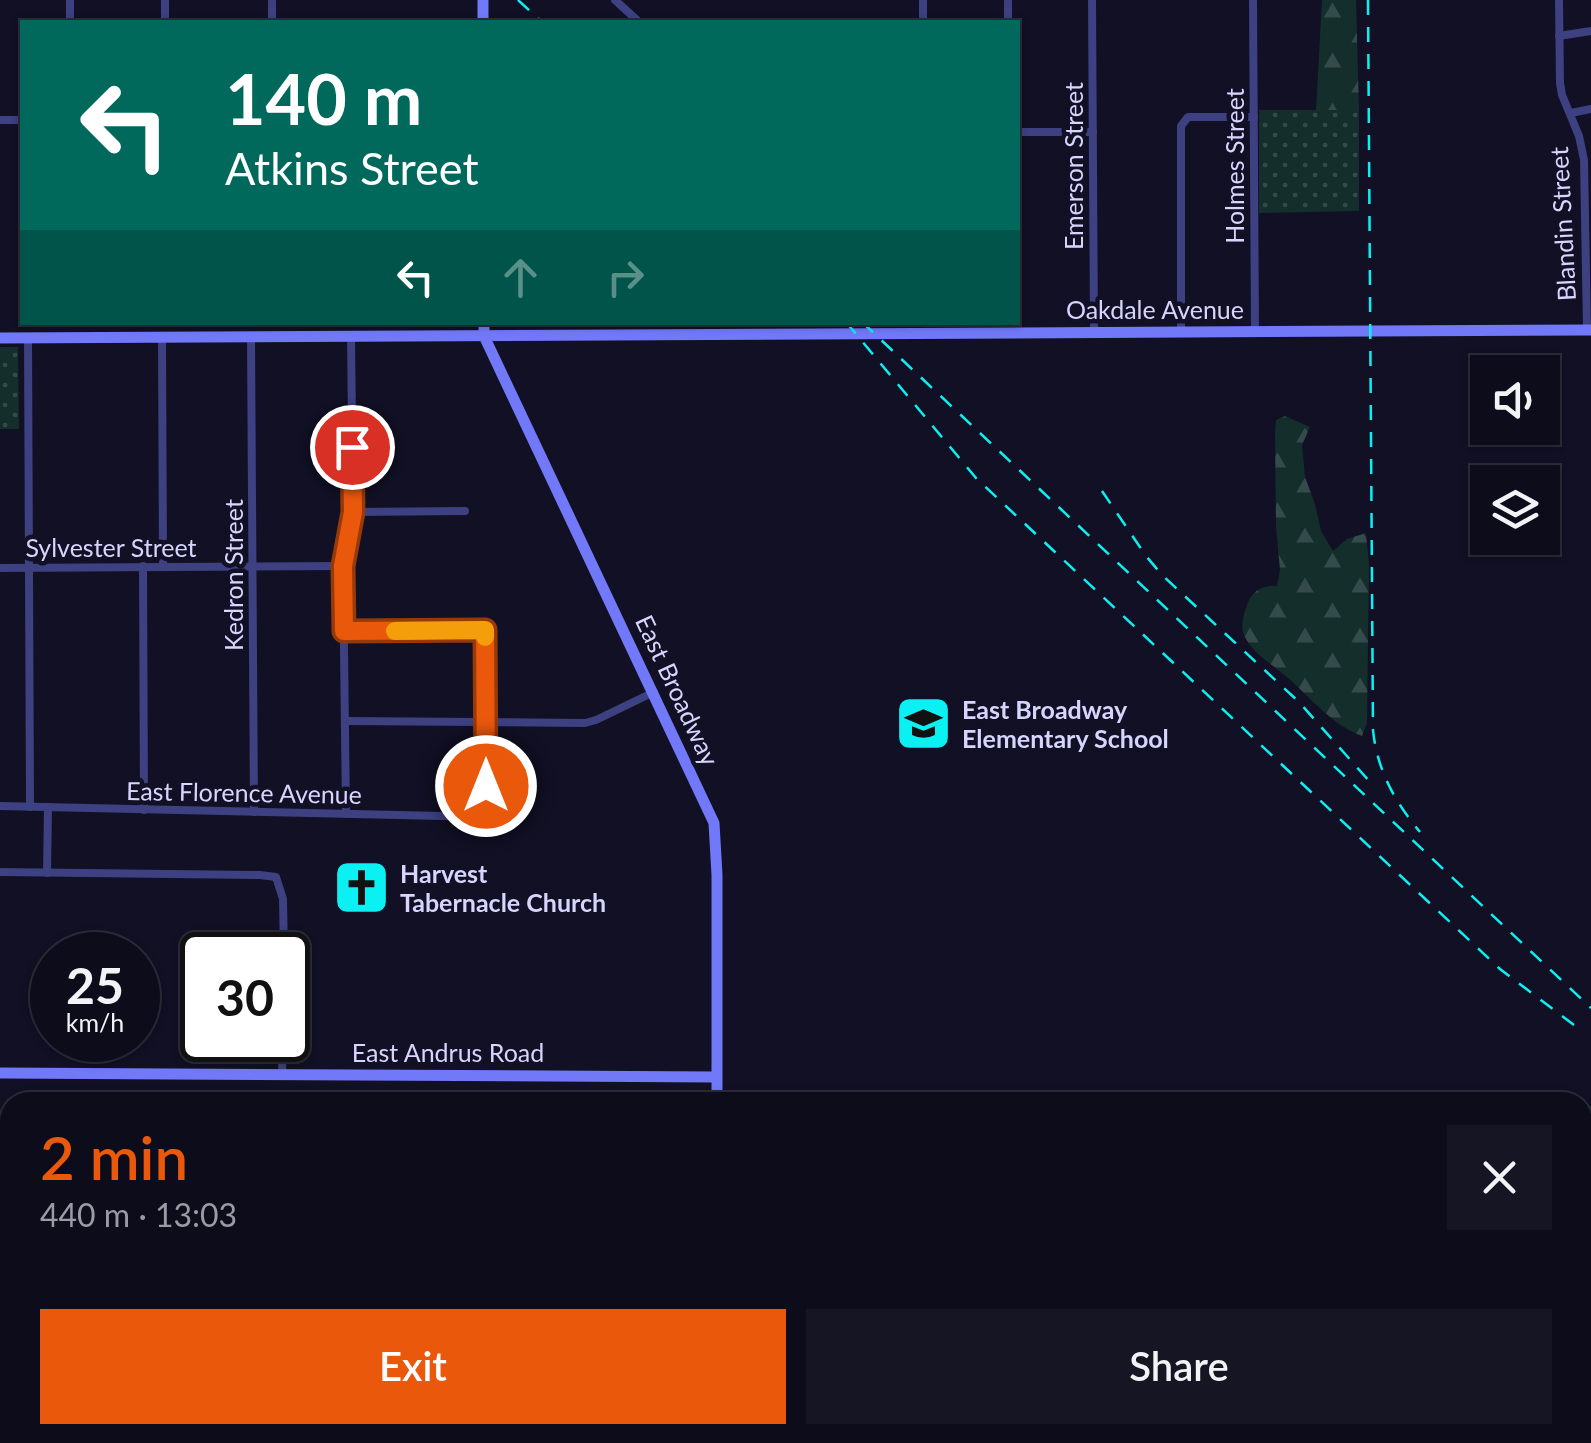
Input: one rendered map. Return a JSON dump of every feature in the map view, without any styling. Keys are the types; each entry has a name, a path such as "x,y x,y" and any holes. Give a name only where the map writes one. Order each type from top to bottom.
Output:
{"street":[{"path":"615,0 637,20"},
{"name":"Emerson Street","path":"1092,0 1094,332"},
{"name":"Holmes Street","path":"1253,0 1255,332"},
{"name":"Blandin Street","path":"1558,0 1561,90 1584,160 1589,330"},
{"path":"1558,36 1591,31"},
{"path":"1571,113 1591,110"},
{"path":"1180,332 1180,130 1184,118 1254,117"},
{"path":"1020,132 1093,132"},
{"path":"71,325 71,338"},
{"path":"163,566 166,325"},
{"path":"274,325 274,337"},
{"name":"Oakdale Avenue","path":"0,338 351,336 379,329 1589,330"},
{"name":"East Broadway","path":"484,329 714,822 716,1092"},
{"path":"346,814 343,566 353,512 351,336"},
{"name":"Kedron Street","path":"251,337 254,812"},
{"path":"28,338 30,807"},
{"path":"353,512 465,511"},
{"path":"142,566 144,810"},
{"name":"Sylvester Street","path":"0,568 343,566"},
{"path":"344,631 485,630 486,722"},
{"path":"346,721 585,724 654,692"},
{"name":"East Florence Avenue","path":"0,806 486,817 486,722"},
{"path":"47,873 48,807"},
{"path":"0,872 276,877 283,899 284,932"},
{"path":"282,1062 282,1074"},
{"name":"East Andrus Road","path":"0,1073 716,1077"}],"green space":[{"path":"1322,0 1356,0 1359,110 1316,110"},
{"path":"1259,110 1359,110 1359,211 1259,213"},
{"path":"0,347 18,347 19,429 0,429"},
{"path":"1285,416 1310,427 1302,445 1305,477 1321,531 1333,551 1347,539 1366,533 1367,723 1362,736 1323,711 1258,654 1243,631 1247,605 1255,592 1277,586 1280,570 1275,433 1276,420"}],"railway":[{"path":"518,0 540,20"},
{"path":"1368,0 1373,730 1389,785 1420,832"},
{"path":"848,325 976,478 1500,969 1574,1025"},
{"path":"865,325 1591,1008"},
{"path":"1102,491 1162,575 1299,702 1370,782"}],"slow traffic":[{"path":"395,631 485,630 485,637"}],"place":[{"name":"East Broadway Elementary School","path":"923,723"},
{"name":"Harvest Tabernacle Church","path":"361,887"}],"route":[{"path":"352,447 353,512 343,566 344,631 485,630 486,786"}]}
